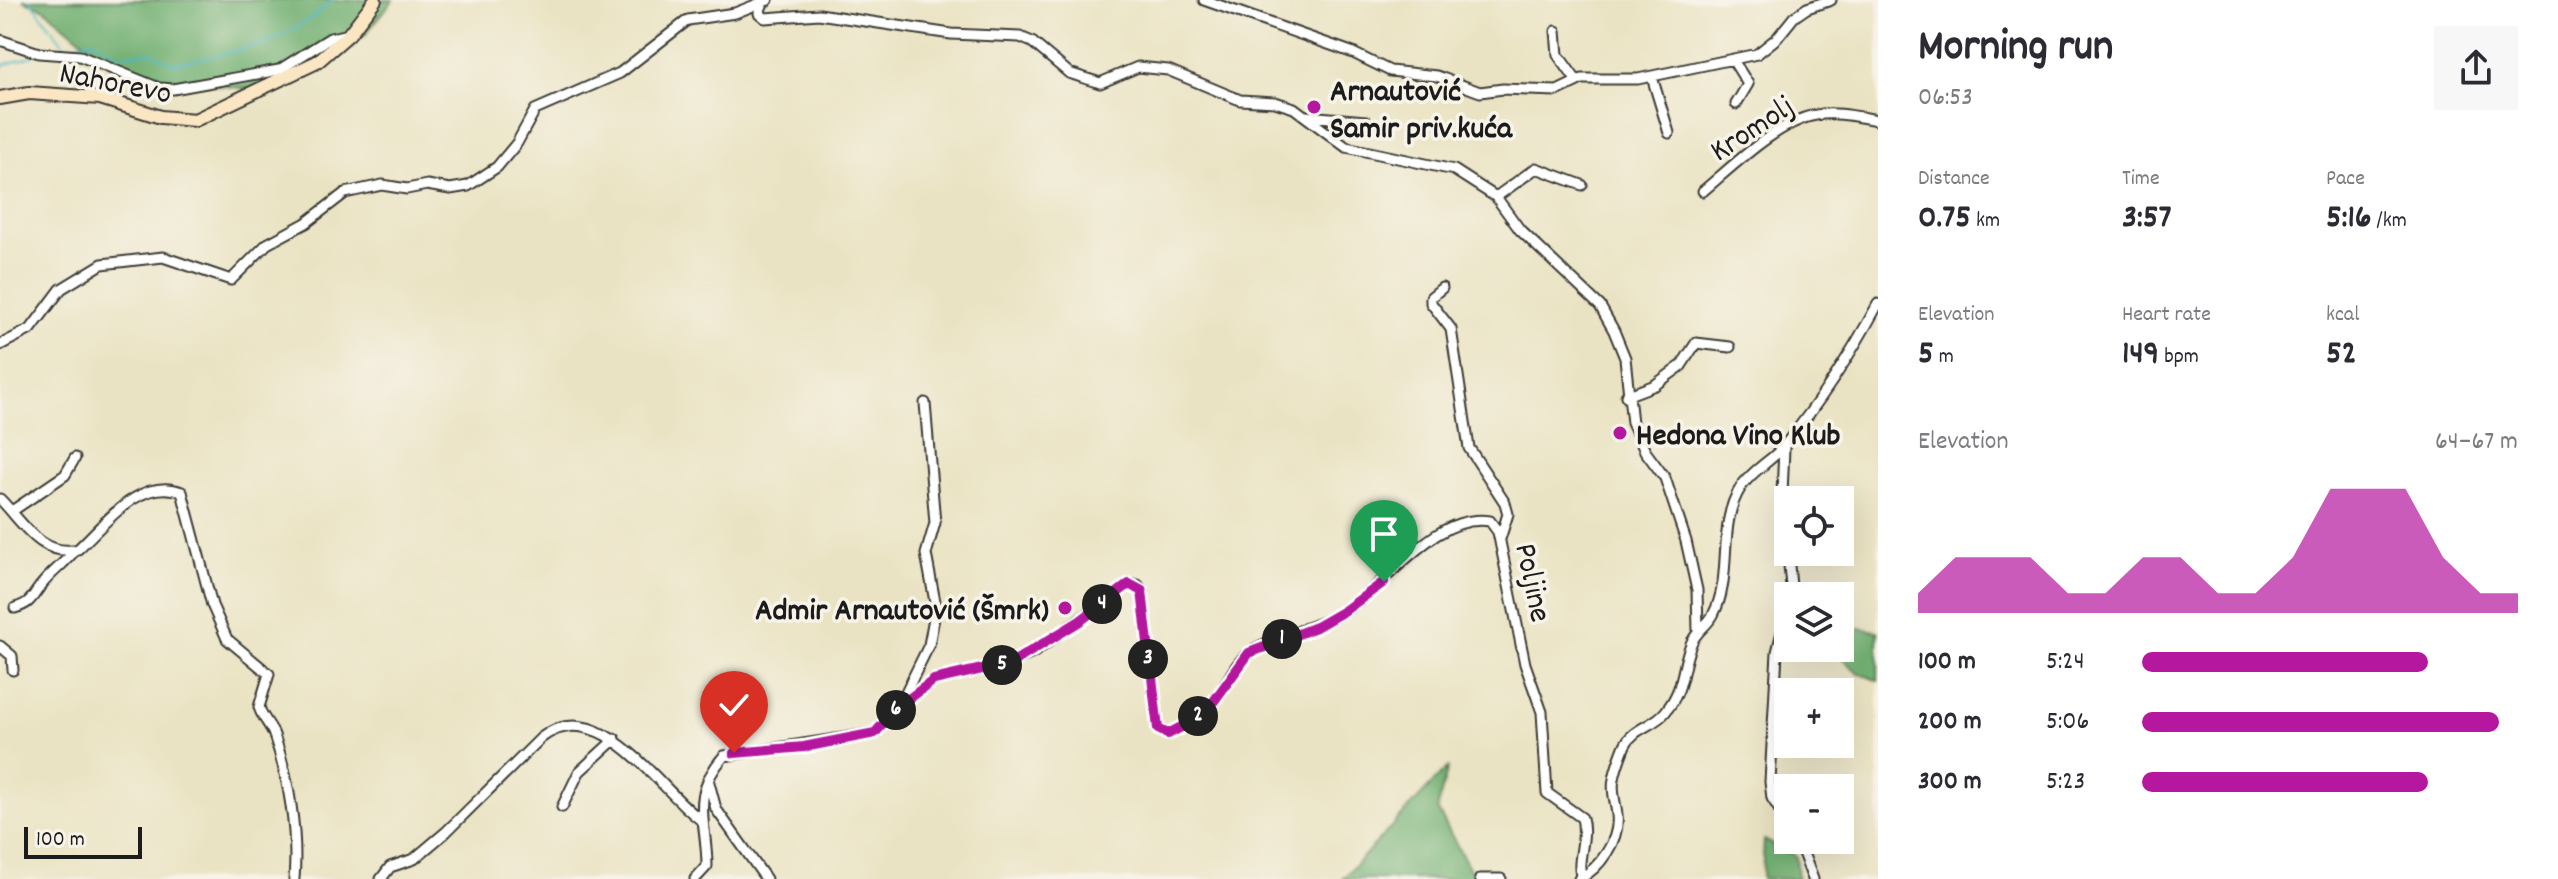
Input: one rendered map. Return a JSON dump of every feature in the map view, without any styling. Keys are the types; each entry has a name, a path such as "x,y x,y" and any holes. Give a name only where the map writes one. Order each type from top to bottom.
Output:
{"street":[{"name":"Nahorevo","path":"0,98 29,93 100,98 161,117 195,120 317,62 349,34 375,0"},
{"path":"1204,0 1351,52 1390,71 1437,76 1473,91 1557,91 1576,80 1621,81 1733,60 1766,49 1794,17 1807,8 1831,0"},
{"path":"766,2 759,13 765,18 819,14 951,34 1020,37 1032,42 1076,77 1100,83 1138,67 1168,70 1240,100 1275,102 1304,115 1346,147 1454,170 1496,197 1520,230 1600,306 1625,358 1626,396 1632,423 1645,451 1665,478 1686,541 1697,590 1698,631"},
{"path":"0,345 31,329 61,289 102,264 163,257 231,280 267,244 306,223 345,193 382,185 407,189 427,185 450,189 468,186 497,167 517,143 535,110 620,73 688,20 735,13 766,2"},
{"path":"1556,31 1558,55 1576,80"},
{"path":"0,40 43,54 80,56 146,83 173,89 279,70 330,38 349,34"},
{"path":"1733,60 1748,84 1736,104"},
{"path":"1652,77 1669,133"},
{"name":"Kromolj","path":"1703,191 1762,143 1801,120 1830,114 1878,120"},
{"path":"1304,115 1356,123 1366,121"},
{"path":"1496,197 1536,168 1582,185"},
{"path":"1442,288 1431,297 1431,303 1451,329 1469,448 1505,503 1508,514 1500,539"},
{"path":"1791,582 1782,494 1784,448 1841,368 1878,304"},
{"path":"1626,396 1655,385 1681,366 1696,343 1730,347"},
{"path":"898,707 929,645 936,607 926,554 935,523 925,403"},
{"name":"Poljine","path":"708,779 724,756 734,753 804,747 875,733 898,707 934,680 1004,665 1033,653 1129,584 1142,591 1158,729 1168,734 1193,721 1214,701 1249,653 1344,611 1384,582 1436,532 1475,518 1490,521 1500,539 1525,664 1542,712 1547,793 1582,818 1585,830 1579,864 1580,878 1595,870 1617,826 1613,780 1625,745 1632,734 1664,715 1684,680 1691,643 1712,617 1718,601 1726,523 1740,488 1760,464 1784,448"},
{"path":"12,511 65,475 75,458"},
{"path":"15,608 34,599 41,584 56,573 75,550 144,491 160,487 182,492 212,605 227,639 269,674 259,707 274,735 280,761 297,845 294,879"},
{"path":"0,499 29,534 45,545 66,552 75,550"},
{"path":"0,646 12,656 13,670"},
{"path":"1774,801 1770,782 1776,662"},
{"path":"381,879 390,867 414,859 446,832 551,730 573,727 607,734 701,820"},
{"path":"562,807 579,772 615,739"},
{"path":"695,879 707,866 701,820 708,779"},
{"path":"708,779 716,809 766,879"},
{"path":"1803,854 1813,879"},
{"path":"1480,879 1501,879"}],"green space":[{"path":"23,0 393,0 365,35 271,92 137,75 110,64 45,9"},
{"path":"1854,627 1878,631 1878,681 1859,673 1846,662 1854,662"},
{"path":"1448,767 1437,809 1473,875 1469,879 1342,879"},
{"path":"1764,840 1774,845 1774,854 1796,856 1798,879 1762,879"}],"waterway":[{"path":"30,0 65,46"},
{"path":"54,49 93,40 119,55 152,52 172,64 238,51 278,37 316,15 333,0"},
{"path":"0,66 33,56"}],"place":[{"name":"Arnautović Samir priv.kuća","path":"1314,107"},
{"name":"Hedona Vino Klub","path":"1620,433"},
{"name":"Admir Arnautović (Šmrk)","path":"1065,608"}],"route":[{"path":"734,753 804,747 875,733 898,707 934,680 1004,665 1033,653 1129,584 1138,585 1142,591 1158,729 1168,734 1193,721 1214,701 1249,653 1316,627 1384,582"}]}
